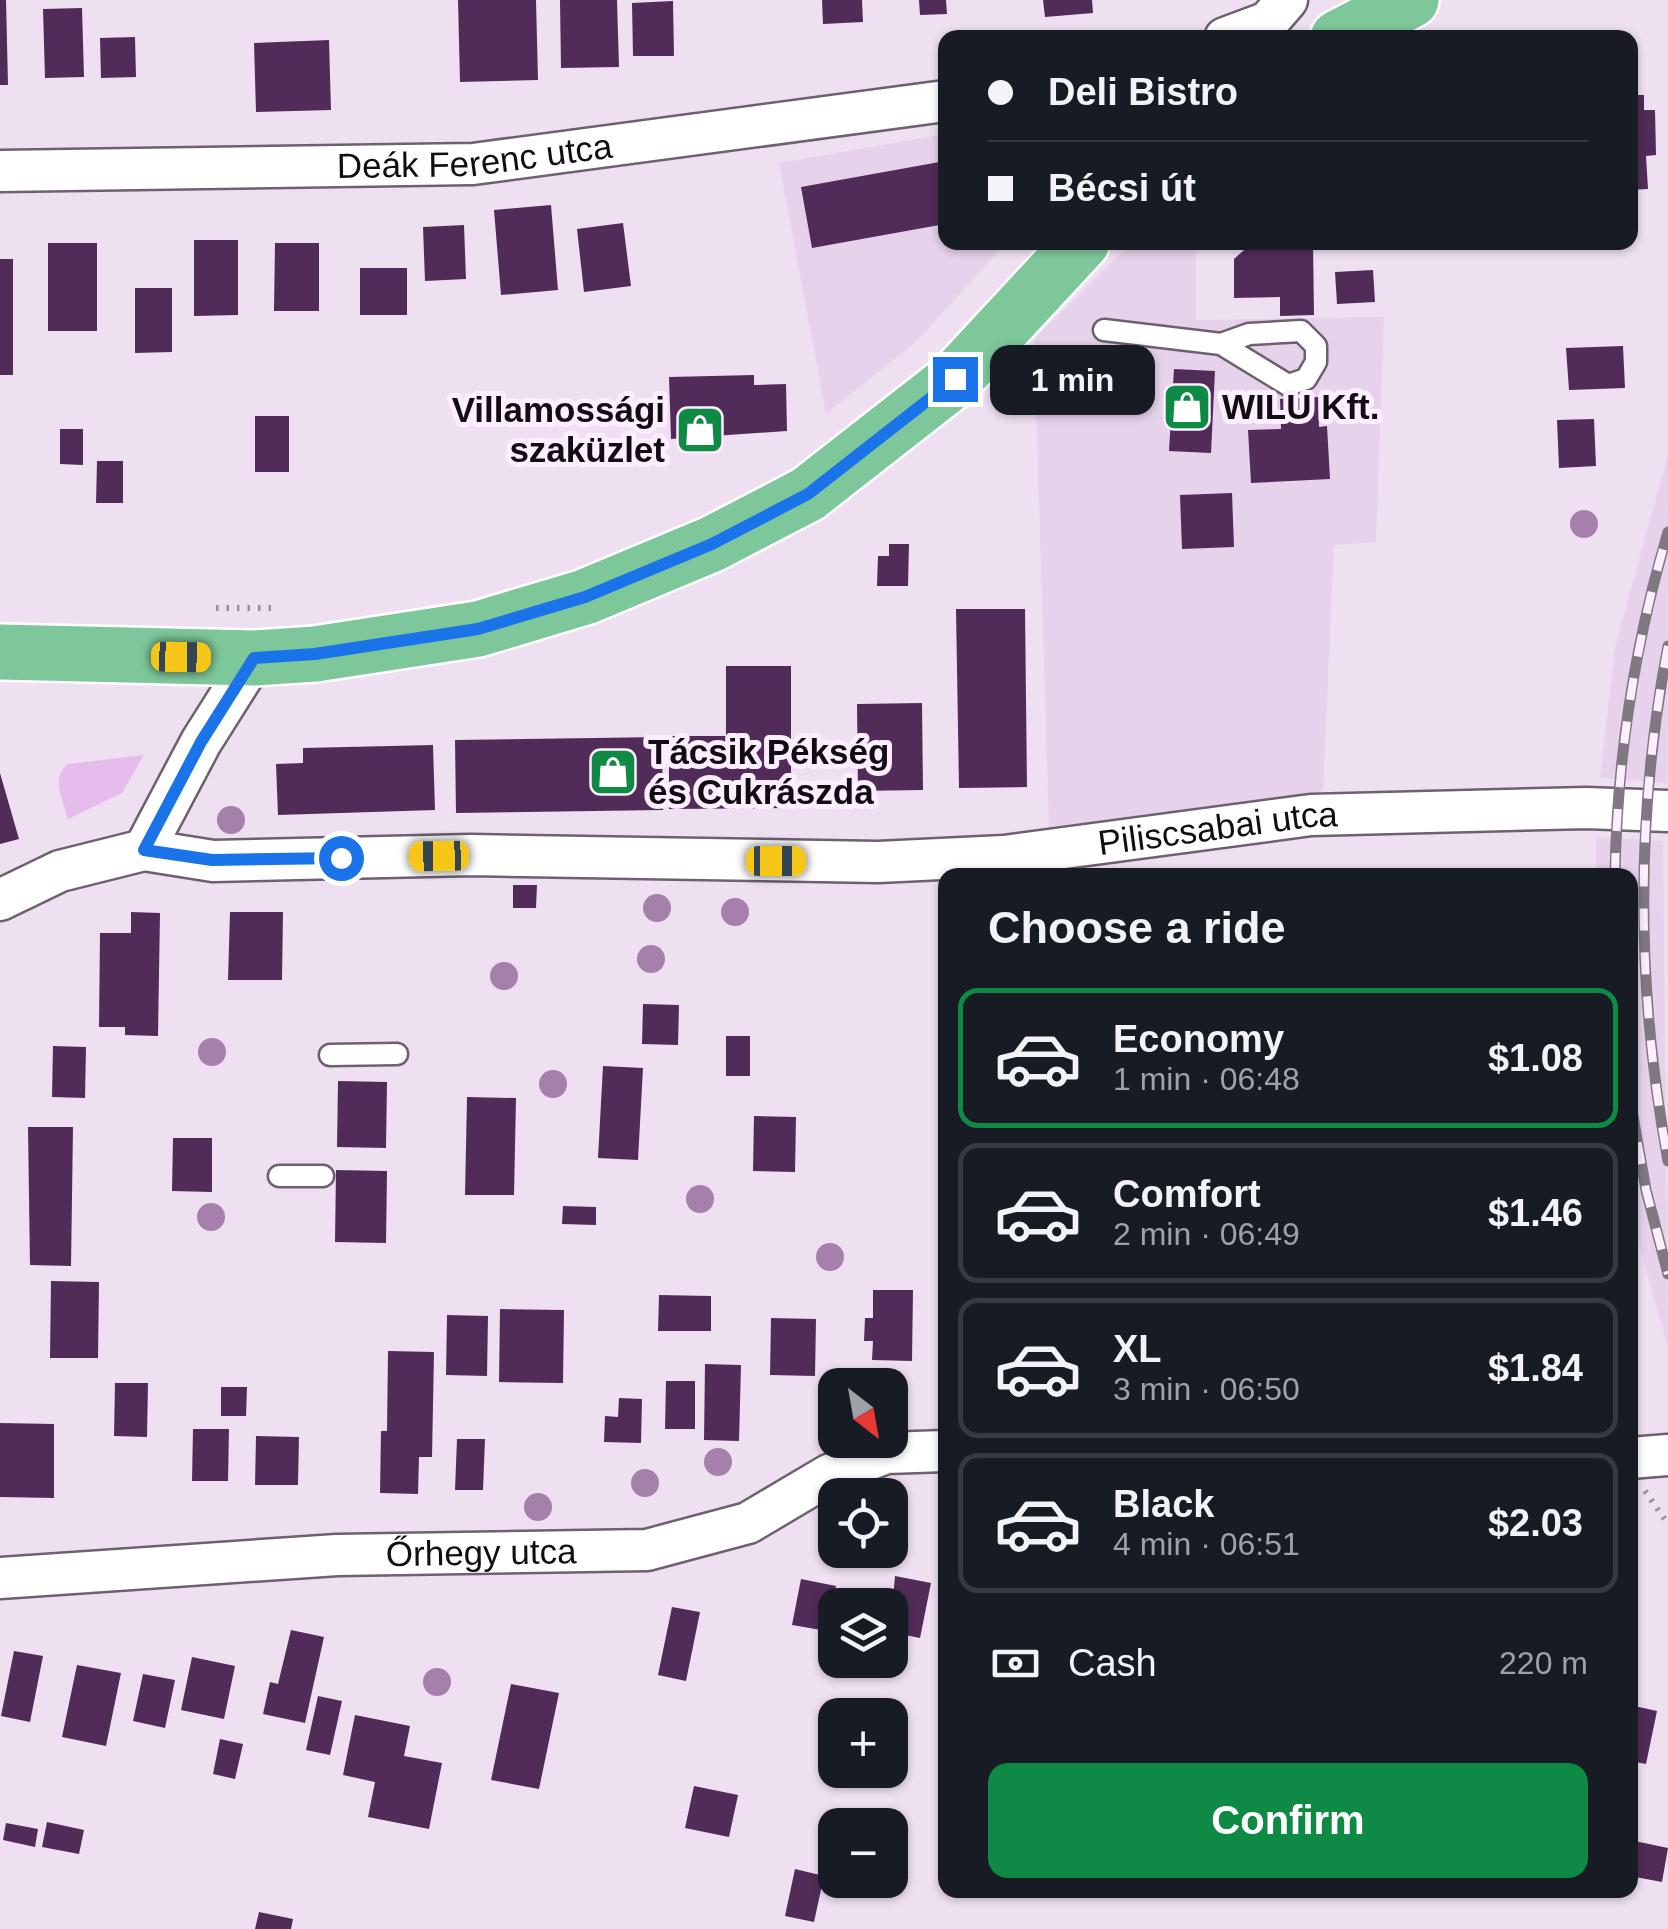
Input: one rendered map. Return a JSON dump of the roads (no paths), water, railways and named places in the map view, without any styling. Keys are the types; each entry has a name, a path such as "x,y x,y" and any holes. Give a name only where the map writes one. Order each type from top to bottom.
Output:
{"main road":[{"path":"1353,30 1411,0"},
{"path":"0,652 254,658 315,654 478,629 585,597 712,544 808,494 955,379 1075,250"}],"street":[{"path":"1246,30 1268,22 1287,0"},
{"name":"Deák Ferenc utca","path":"0,171 474,164 938,103"},
{"path":"144,850 201,742 254,658"},
{"name":"Piliscsabai utca","path":"0,900 60,872 144,850 212,860 484,855 878,862 1004,856 1311,815 1586,808 1668,811"},
{"name":"Őrhegy utca","path":"0,1578 346,1555 647,1550 748,1523 829,1475 886,1453 938,1451"},
{"path":"1638,1457 1668,1455"}],"lane":[{"path":"1104,330 1220,344"},
{"path":"330,1055 397,1054"},
{"path":"279,1176 323,1176"}],"railway":[{"path":"1615,868 1619,788 1630,701 1646,616 1668,532"},
{"path":"1668,646 1650,775 1644,903 1650,1032 1668,1161"},
{"path":"1638,1144 1668,1274"}],"place":[{"name":"WILU Kft.","path":"1187,407"},
{"name":"Villamossági szaküzlet","path":"700,430"},
{"name":"Tácsik Pékség és Cukrászda","path":"613,772"}]}
